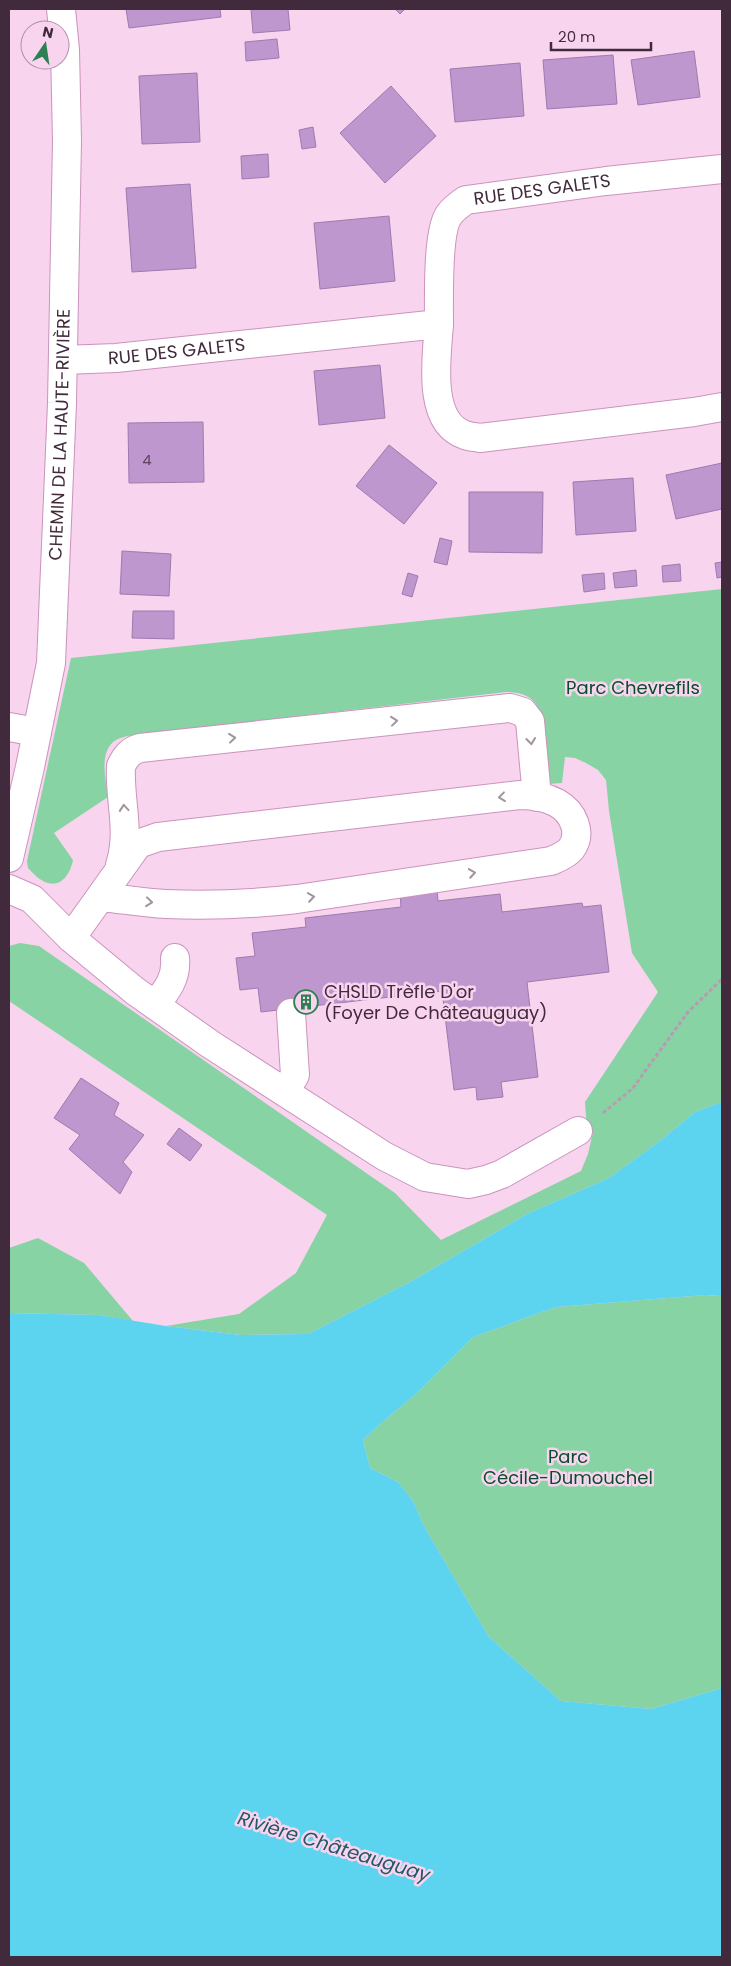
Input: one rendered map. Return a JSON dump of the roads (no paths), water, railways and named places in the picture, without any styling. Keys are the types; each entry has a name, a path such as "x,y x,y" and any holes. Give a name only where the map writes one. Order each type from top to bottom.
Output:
{"street":[{"name":"CHEMIN DE LA HAUTE-RIVIÈRE","path":"9,858 38,732 50,664 63,360 67,89 61,9"},
{"name":"RUE DES GALETS","path":"722,169 606,181 466,200 456,207 448,216 443,227 436,370 440,408 450,426 464,435 480,438 722,407"},
{"name":"RUE DES GALETS","path":"63,360 116,358 439,324"},
{"path":"117,873 125,848 126,834 121,776 122,766 125,758 131,751 140,748 510,708 523,712 530,721 537,796"},
{"path":"9,727 38,732"},
{"path":"71,938 100,897 117,873 138,844 158,837 520,795 537,796 558,803 573,818 576,828 576,838 572,848 564,855 551,861 297,899 256,904 164,904 100,897"},
{"path":"9,889 32,899 71,938 135,991 210,1044 408,1169 425,1177 468,1184 502,1174 578,1130"},
{"path":"155,1005 173,979 176,970 175,958"},
{"path":"285,1092 295,1075 291,1013"}],"water":[{"name":"Rivière Châteauguay","path":"722,1102 722,1296 705,1295 556,1307 473,1337 417,1393 363,1440 370,1468 398,1482 413,1501 425,1528 489,1637 561,1701 651,1709 722,1688 722,1957 9,1957 9,1313 98,1315 241,1335 308,1334 410,1282 527,1214 609,1178 661,1140 695,1112"}],"place":[{"name":"CHSLD Trèfle D'or (Foyer De Châteauguay)","path":"306,1002"}],"park label":[{"name":"Parc Chevrefils","path":"633,688"},
{"name":"Parc Cécile-Dumouchel","path":"568,1467"}]}
